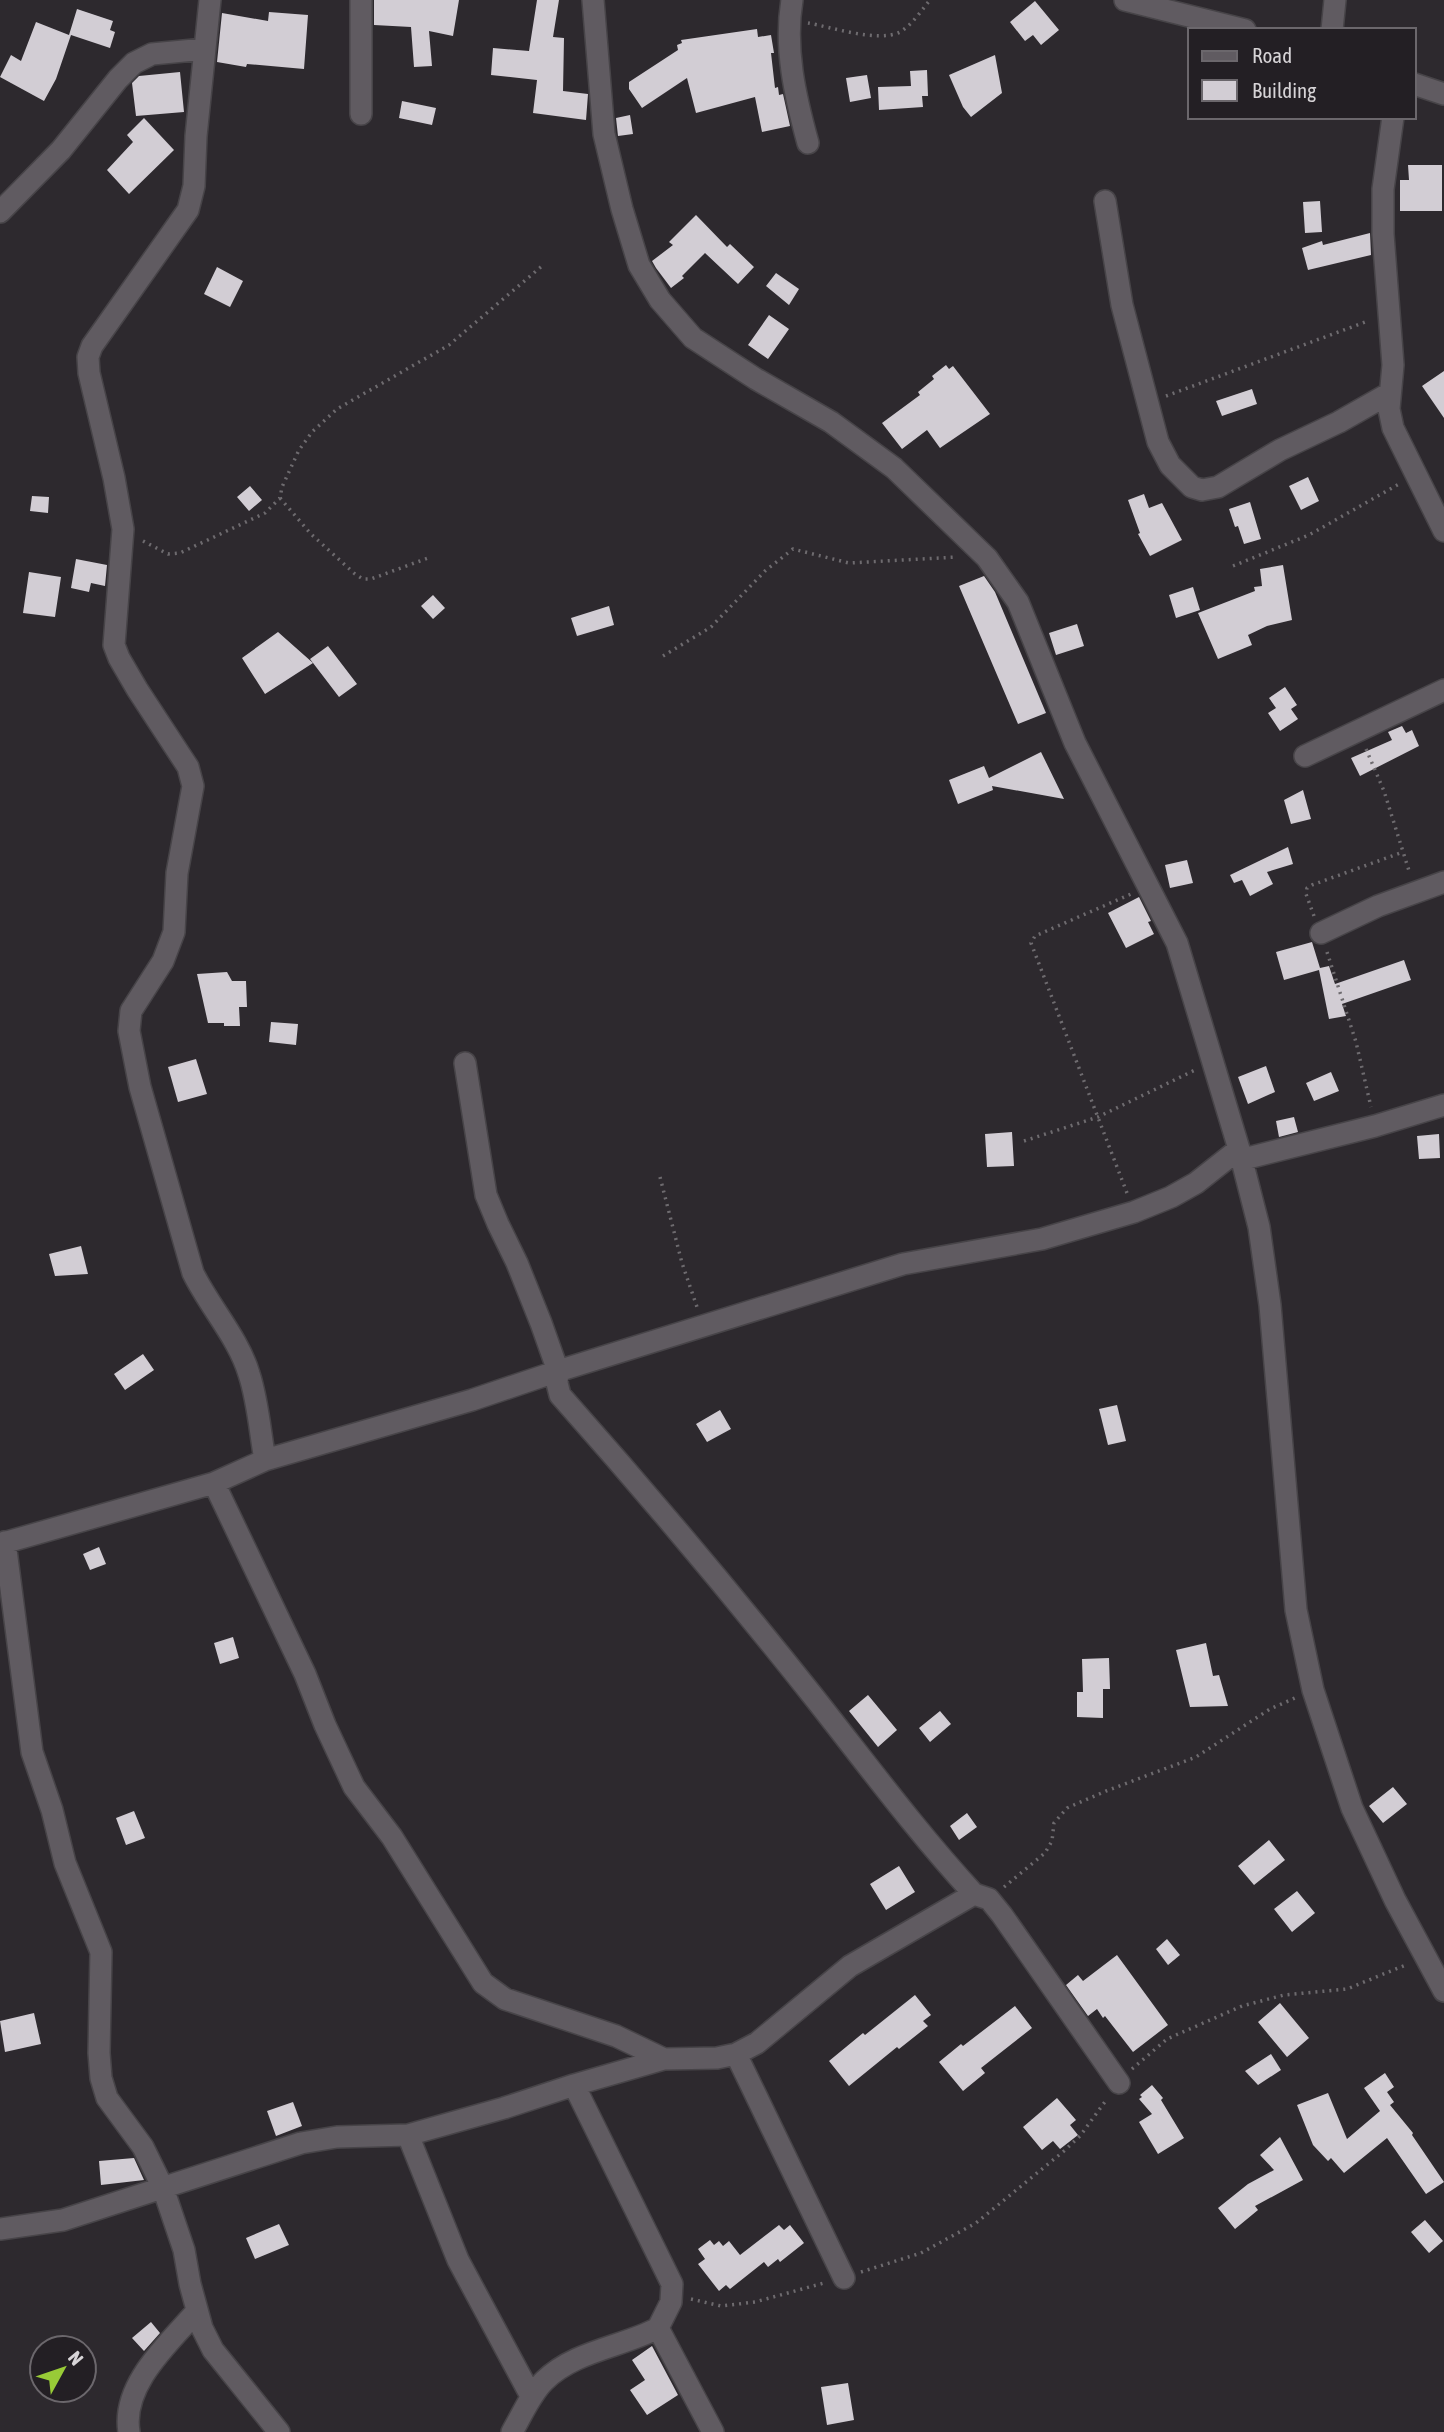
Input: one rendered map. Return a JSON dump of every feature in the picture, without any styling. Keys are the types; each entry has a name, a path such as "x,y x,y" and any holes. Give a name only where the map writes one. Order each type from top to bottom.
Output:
{"street":[{"path":"209,0 194,186 188,209 92,346 88,357 89,373 123,529 114,645 119,658 188,767 193,786 177,873 174,932 163,961 131,1011 129,1031 140,1087 193,1273 203,1295 241,1354 249,1373 265,1460"},
{"path":"361,0 361,114"},
{"path":"593,0 604,134 639,265 660,300 693,338 756,379 831,422 894,468 987,558 1018,602 1075,743 1177,943 1259,1227 1270,1305 1296,1610 1313,1690 1352,1808 1395,1900 1444,1991"},
{"path":"1125,0 1237,28"},
{"path":"1332,28 1335,0"},
{"path":"790,9 790,58 798,106 808,143"},
{"path":"0,212 61,150 118,79 135,63 152,54 205,49"},
{"path":"1416,85 1444,94"},
{"path":"1393,119 1383,189 1383,234 1393,365 1389,409 1391,420 1444,531"},
{"path":"1105,201 1122,305 1158,442 1170,465 1192,487 1202,490 1218,486 1280,450 1339,422 1390,393"},
{"path":"1305,755 1444,690"},
{"path":"1321,933 1378,906 1444,882"},
{"path":"465,1063 486,1195 517,1263 558,1371 557,1383 561,1395 653,1500 812,1694 940,1857 1019,1937 1119,2083"},
{"path":"279,2432 213,2350 202,2328 184,2250 163,2188 143,2147 107,2098 101,2078 99,2053 101,1952 65,1863 52,1810 32,1752 2,1543 214,1483 265,1460 472,1400 903,1264 1042,1240 1134,1212 1171,1197 1239,1155 1375,1126 1444,1105"},
{"path":"214,1483 300,1663 354,1787 392,1837 483,1983 505,1999 616,2036 664,2059"},
{"path":"0,2230 63,2220 301,2143 337,2137 408,2135 664,2059 717,2058 736,2054 757,2043 850,1966 982,1897"},
{"path":"736,2054 844,2278"},
{"path":"512,2432 531,2396 545,2380 565,2365 658,2328 671,2302 672,2284 656,2248 574,2085"},
{"path":"408,2135 457,2260 531,2396"},
{"path":"129,2432 131,2403 136,2387 197,2311"},
{"path":"658,2328 713,2432"}],"path":[{"path":"790,9 869,35 891,35 902,31 911,23 930,0"},
{"path":"123,529 157,550 168,554 180,553 265,513 281,498 282,486 299,450 312,432 337,409 449,345 542,266"},
{"path":"1147,403 1390,313"},
{"path":"1233,566 1309,535 1416,474"},
{"path":"281,498 311,534 363,579 372,579 428,558"},
{"path":"663,656 710,627 765,571 793,549 849,562 949,557 987,558"},
{"path":"1357,731 1384,791 1416,892"},
{"path":"1375,1126 1356,1042 1306,894 1307,888 1403,852"},
{"path":"1134,1212 1031,943 1032,939 1081,914 1149,886"},
{"path":"1024,1141 1098,1117 1213,1061"},
{"path":"660,1177 682,1263 703,1325"},
{"path":"982,1897 1045,1853 1052,1841 1054,1823 1067,1808 1196,1756 1270,1709 1313,1690"},
{"path":"672,2295 721,2306 755,2302 844,2278 921,2253 976,2223 1064,2151 1080,2136 1119,2083 1167,2039 1242,2006 1284,1995 1347,1989 1426,1956"}],"building":[{"path":"374,0 459,0 453,36 429,31 432,66 414,67 411,27 374,25"},
{"path":"537,0 559,0 553,37 564,38 563,91 588,94 586,120 533,113 537,80 491,75 493,48 529,51"},
{"path":"1035,1 1059,30 1041,45 1033,35 1025,41 1010,22"},
{"path":"77,9 113,21 110,30 115,32 110,48 71,35 56,79 44,101 0,77 11,55 21,61 36,22 69,35"},
{"path":"269,12 308,15 304,69 247,64 246,67 217,62 222,13 268,21"},
{"path":"757,29 758,37 771,35 775,88 778,87 779,95 783,94 790,126 762,132 755,97 696,113 687,78 642,108 629,89 629,82 678,50 677,45 682,43 681,40"},
{"path":"995,55 1002,93 971,117 963,107 949,75"},
{"path":"927,70 928,96 922,96 923,107 879,110 878,87 911,86 910,71"},
{"path":"180,72 184,112 136,116 132,83 139,76"},
{"path":"867,75 871,98 850,102 846,78"},
{"path":"402,101 436,108 432,125 399,118"},
{"path":"630,115 633,134 618,136 616,118"},
{"path":"144,118 174,150 129,194 107,170 133,142 127,135"},
{"path":"1408,165 1442,165 1442,211 1400,211 1400,180 1409,180"},
{"path":"1320,201 1322,232 1305,233 1303,202"},
{"path":"696,215 727,247 730,244 754,267 738,284 705,253 682,276 684,278 671,288 656,268 652,261 673,245 669,242"},
{"path":"1370,233 1371,255 1308,270 1302,248 1322,241 1323,245"},
{"path":"217,267 243,281 230,307 204,294"},
{"path":"776,273 799,289 789,305 766,286"},
{"path":"769,315 789,329 768,359 748,345"},
{"path":"946,365 949,369 953,366 990,414 940,448 927,430 902,449 882,423 920,395 918,392"},
{"path":"1444,371 1444,418 1422,386"},
{"path":"1252,389 1257,404 1222,416 1216,401"},
{"path":"1308,477 1319,501 1301,510 1289,486"},
{"path":"250,486 262,500 249,511 237,497"},
{"path":"1144,494 1149,508 1162,503 1182,540 1150,556 1138,534 1140,533 1128,500"},
{"path":"32,496 49,497 48,513 30,511"},
{"path":"1250,502 1261,539 1244,544 1229,509"},
{"path":"76,559 107,565 105,586 91,583 89,592 71,588"},
{"path":"1283,565 1292,620 1267,626 1248,635 1252,645 1218,659 1198,613 1255,591 1254,587 1262,586 1260,569"},
{"path":"29,572 61,577 55,617 23,613"},
{"path":"984,576 995,592 1046,713 1018,724 959,586"},
{"path":"1193,587 1200,610 1176,618 1169,595"},
{"path":"433,595 445,608 433,619 421,606"},
{"path":"609,606 614,625 577,636 571,618"},
{"path":"1077,624 1084,646 1056,655 1049,633"},
{"path":"278,632 313,663 265,694 242,658"},
{"path":"328,646 357,684 339,697 310,659"},
{"path":"1285,687 1297,705 1291,709 1298,719 1280,731 1268,713 1276,708 1269,698"},
{"path":"1402,726 1406,733 1412,730 1419,746 1360,776 1351,758 1392,740 1388,732"},
{"path":"1041,752 1064,799 992,786 993,790 958,804 949,780 984,766 989,778"},
{"path":"1303,790 1311,819 1291,824 1284,800"},
{"path":"1288,847 1293,864 1267,872 1273,884 1250,896 1242,880 1234,883 1230,875"},
{"path":"1187,860 1193,883 1170,888 1165,865"},
{"path":"1139,897 1151,921 1148,922 1154,934 1126,948 1108,913"},
{"path":"1312,942 1320,968 1329,966 1335,984 1404,960 1411,980 1342,1004 1346,1016 1329,1019 1319,970 1284,980 1276,952"},
{"path":"227,972 232,981 246,981 247,1007 239,1007 240,1026 208,1023 197,974"},
{"path":"271,1022 298,1024 296,1045 269,1042"},
{"path":"196,1059 207,1094 178,1102 168,1067"},
{"path":"1266,1066 1275,1092 1248,1104 1238,1077"},
{"path":"1331,1072 1339,1091 1314,1101 1306,1083"},
{"path":"1294,1117 1298,1132 1279,1137 1276,1121"},
{"path":"1012,1132 1014,1166 987,1167 985,1134"},
{"path":"1439,1134 1440,1158 1419,1159 1417,1136"},
{"path":"81,1246 88,1274 55,1276 49,1254"},
{"path":"143,1354 154,1370 125,1390 114,1374"},
{"path":"1117,1405 1126,1441 1108,1445 1099,1409"},
{"path":"720,1410 731,1429 707,1442 696,1424"},
{"path":"99,1547 106,1564 90,1570 83,1554"},
{"path":"233,1637 239,1658 220,1664 214,1643"},
{"path":"1206,1643 1213,1676 1219,1675 1228,1706 1190,1707 1176,1650"},
{"path":"1109,1658 1110,1689 1103,1689 1103,1718 1077,1717 1077,1692 1083,1692 1082,1659"},
{"path":"868,1695 897,1730 878,1747 849,1711"},
{"path":"940,1711 951,1724 930,1742 919,1728"},
{"path":"1393,1787 1407,1804 1383,1823 1369,1806"},
{"path":"134,1811 145,1838 126,1845 116,1818"},
{"path":"967,1813 977,1827 959,1840 950,1826"},
{"path":"1269,1840 1285,1860 1254,1885 1238,1866"},
{"path":"899,1866 915,1892 886,1910 870,1884"},
{"path":"1297,1891 1315,1913 1292,1932 1274,1909"},
{"path":"1167,1939 1180,1955 1168,1965 1156,1949"},
{"path":"1117,1955 1168,2025 1133,2052 1097,2009 1088,2016 1066,1985 1078,1975 1083,1981"},
{"path":"915,1995 931,2015 923,2021 928,2026 849,2086 829,2061"},
{"path":"1280,2003 1309,2038 1287,2057 1258,2022"},
{"path":"1015,2006 1032,2028 981,2068 985,2073 963,2091 939,2062"},
{"path":"34,2013 41,2044 5,2052 0,2021"},
{"path":"1271,2054 1281,2070 1258,2085 1245,2071"},
{"path":"1385,2073 1394,2087 1387,2092 1394,2102 1390,2105 1413,2133 1444,2182 1426,2194 1387,2138 1344,2173 1331,2158 1328,2161 1313,2145 1297,2105 1328,2093 1347,2139 1380,2111 1364,2088"},
{"path":"1152,2085 1163,2098 1161,2100 1184,2138 1158,2154 1139,2122 1152,2114 1139,2099"},
{"path":"1057,2098 1076,2120 1070,2125 1078,2135 1060,2149 1053,2141 1042,2150 1023,2127"},
{"path":"293,2102 302,2126 276,2136 267,2111"},
{"path":"1280,2137 1303,2180 1255,2206 1258,2210 1235,2229 1218,2208 1248,2184 1274,2170 1260,2155"},
{"path":"134,2158 144,2180 101,2185 99,2161"},
{"path":"1425,2220 1443,2241 1429,2253 1411,2232"},
{"path":"279,2224 289,2245 255,2259 246,2238"},
{"path":"779,2225 784,2230 790,2225 804,2243 780,2262 778,2259 768,2267 764,2262 730,2289 726,2285 719,2291 698,2264 705,2259 698,2249 710,2240 714,2245 719,2241 723,2246 729,2241 740,2255"},
{"path":"151,2322 160,2333 144,2351 132,2338"},
{"path":"652,2346 678,2395 647,2415 630,2390 645,2380 632,2360"},
{"path":"848,2383 854,2420 827,2425 821,2387"}]}
